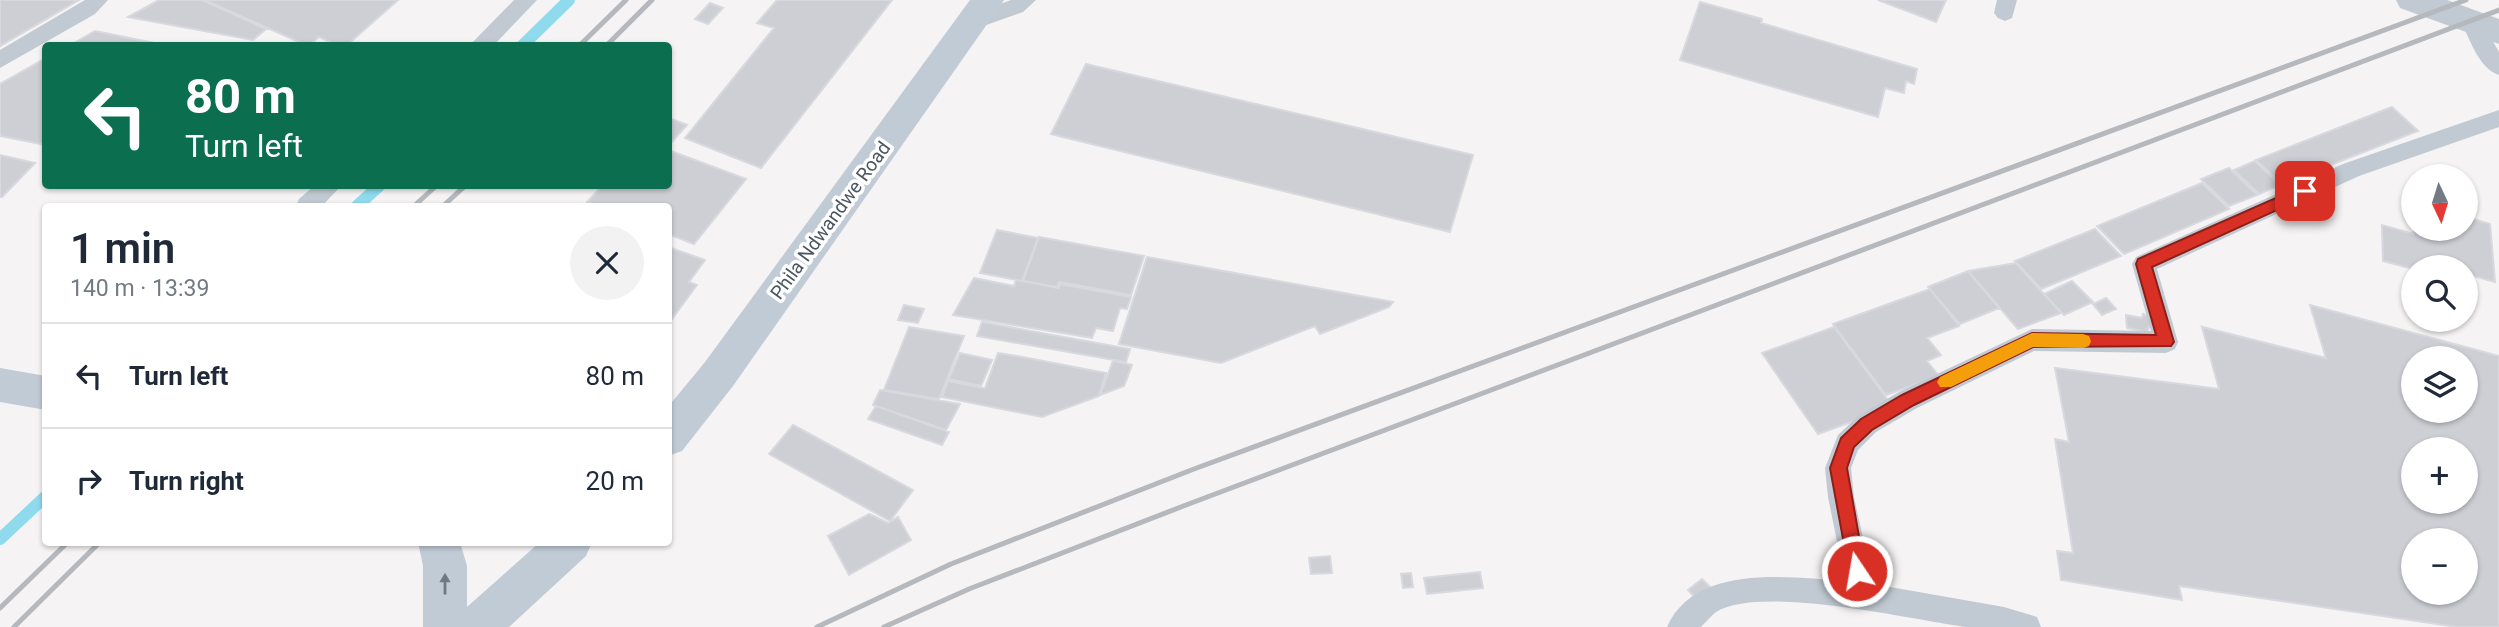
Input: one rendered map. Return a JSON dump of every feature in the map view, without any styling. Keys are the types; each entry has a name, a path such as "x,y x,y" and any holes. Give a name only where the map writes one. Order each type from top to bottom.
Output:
{"street":[{"path":"2412,0 2485,27"},
{"name":"Phila Ndwandwe Road","path":"672,433 719,374 980,11"},
{"path":"0,385 42,392"},
{"path":"440,546 445,566 445,627"},
{"path":"477,627 567,546"}],"lane":[{"path":"0,60 88,9 98,0"},
{"path":"483,42 527,0"},
{"path":"980,11 1006,11 1026,0"},
{"path":"2485,27 2488,52 2499,67"},
{"path":"1862,595 1841,497 1838,468 1847,443 1867,424 1908,400 2032,340 2166,342 2144,264 2351,170 2499,118"},
{"path":"310,203 327,189"},
{"path":"1681,627 1706,603 1745,590 1768,589 1862,595 2004,620 2026,627"}],"building":[{"path":"0,0 79,0 0,46"},
{"path":"159,0 202,0 266,29 253,40 128,17"},
{"path":"205,0 398,0 351,42 330,42 319,37 313,42 299,42"},
{"path":"777,0 892,0 761,168 685,138 774,28 757,23"},
{"path":"1878,0 1946,0 1936,22"},
{"path":"1700,2 1917,69 1914,84 1906,81 1904,93 1885,88 1878,117 1680,60"},
{"path":"710,3 723,8 708,24 695,19"},
{"path":"95,31 149,42 76,42"},
{"path":"42,60 42,144 0,136 0,84"},
{"path":"1086,64 1473,155 1450,232 1051,134"},
{"path":"2392,107 2418,131 2282,184 2256,160"},
{"path":"672,119 687,125 672,142"},
{"path":"672,151 746,179 694,244 672,236 672,203 587,202 599,189 672,189"},
{"path":"0,155 35,163 2,197 0,197"},
{"path":"2255,161 2280,185 2259,194 2234,170"},
{"path":"2229,168 2257,195 2229,206 2201,179"},
{"path":"2202,183 2229,209 2124,254 2097,226"},
{"path":"2478,220 2490,224 2495,282 2478,277 2478,255 2401,255 2401,266 2383,261 2382,225 2401,230 2401,242 2478,242"},
{"path":"2095,229 2121,256 2041,289 2015,261"},
{"path":"997,230 1038,238 1022,281 980,273"},
{"path":"1039,237 1144,256 1131,295 1059,282 1057,287 1023,281"},
{"path":"672,248 705,260 689,282 697,285 672,319"},
{"path":"1147,257 1393,302 1389,307 1320,334 1315,326 1221,363 1119,344"},
{"path":"2016,263 2061,313 2018,329 1968,271"},
{"path":"1968,271 1999,308 1960,324 1928,287"},
{"path":"974,278 1014,286 1016,280 1059,288 1060,284 1131,297 1127,309 1120,308 1113,331 1096,328 1092,338 953,315"},
{"path":"2072,281 2093,302 2064,315 2044,294"},
{"path":"1930,289 1959,326 1927,338 1941,355 1927,361 1939,376 1886,395 1833,324"},
{"path":"2106,298 2116,309 2102,315 2093,304"},
{"path":"904,305 924,309 918,323 898,320"},
{"path":"2310,305 2401,330 2401,332 2462,346 2401,346 2401,423 2478,423 2478,350 2499,356 2499,627 2457,627 2179,586 2182,600 2061,580 2057,551 2073,553 2055,439 2069,442 2055,368 2219,389 2202,327 2326,358"},
{"path":"2143,314 2153,318 2147,332 2127,328 2126,315 2142,318"},
{"path":"982,322 1130,349 1126,362 977,336"},
{"path":"909,327 964,336 939,399 884,390"},
{"path":"1834,327 1893,407 1818,434 1762,353"},
{"path":"960,353 992,360 981,386 949,379"},
{"path":"998,353 1106,373 1099,396 1042,417 942,397 948,381 985,388"},
{"path":"1113,361 1132,365 1124,386 1100,395"},
{"path":"880,390 960,404 946,430 873,405"},
{"path":"876,406 949,432 942,445 868,419"},
{"path":"793,425 913,490 890,521 769,454"},
{"path":"869,514 888,523 898,517 911,540 849,575 828,536"},
{"path":"1330,556 1332,573 1311,574 1309,558"},
{"path":"1480,572 1483,588 1427,594 1424,578"},
{"path":"1411,573 1413,587 1403,588 1401,574"},
{"path":"1702,579 1711,588 1696,599 1688,590"}],"waterway":[{"path":"526,42 569,0"},
{"path":"360,203 376,189"},
{"path":"0,539 42,500"}],"railway":[{"path":"583,42 626,0"},
{"path":"610,42 652,0"},
{"path":"817,627 951,564 1194,469 2466,0"},
{"path":"884,627 969,589 1186,505 2499,10"},
{"path":"417,203 433,189"},
{"path":"446,203 462,189"},
{"path":"0,608 64,546"},
{"path":"14,627 96,546"}],"slow traffic":[{"path":"1945,382 2032,340 2083,341"}],"route":[{"path":"1857,571 1841,497 1838,468 1847,443 1867,424 1908,400 2032,340 2166,342 2144,264 2305,191"}]}
